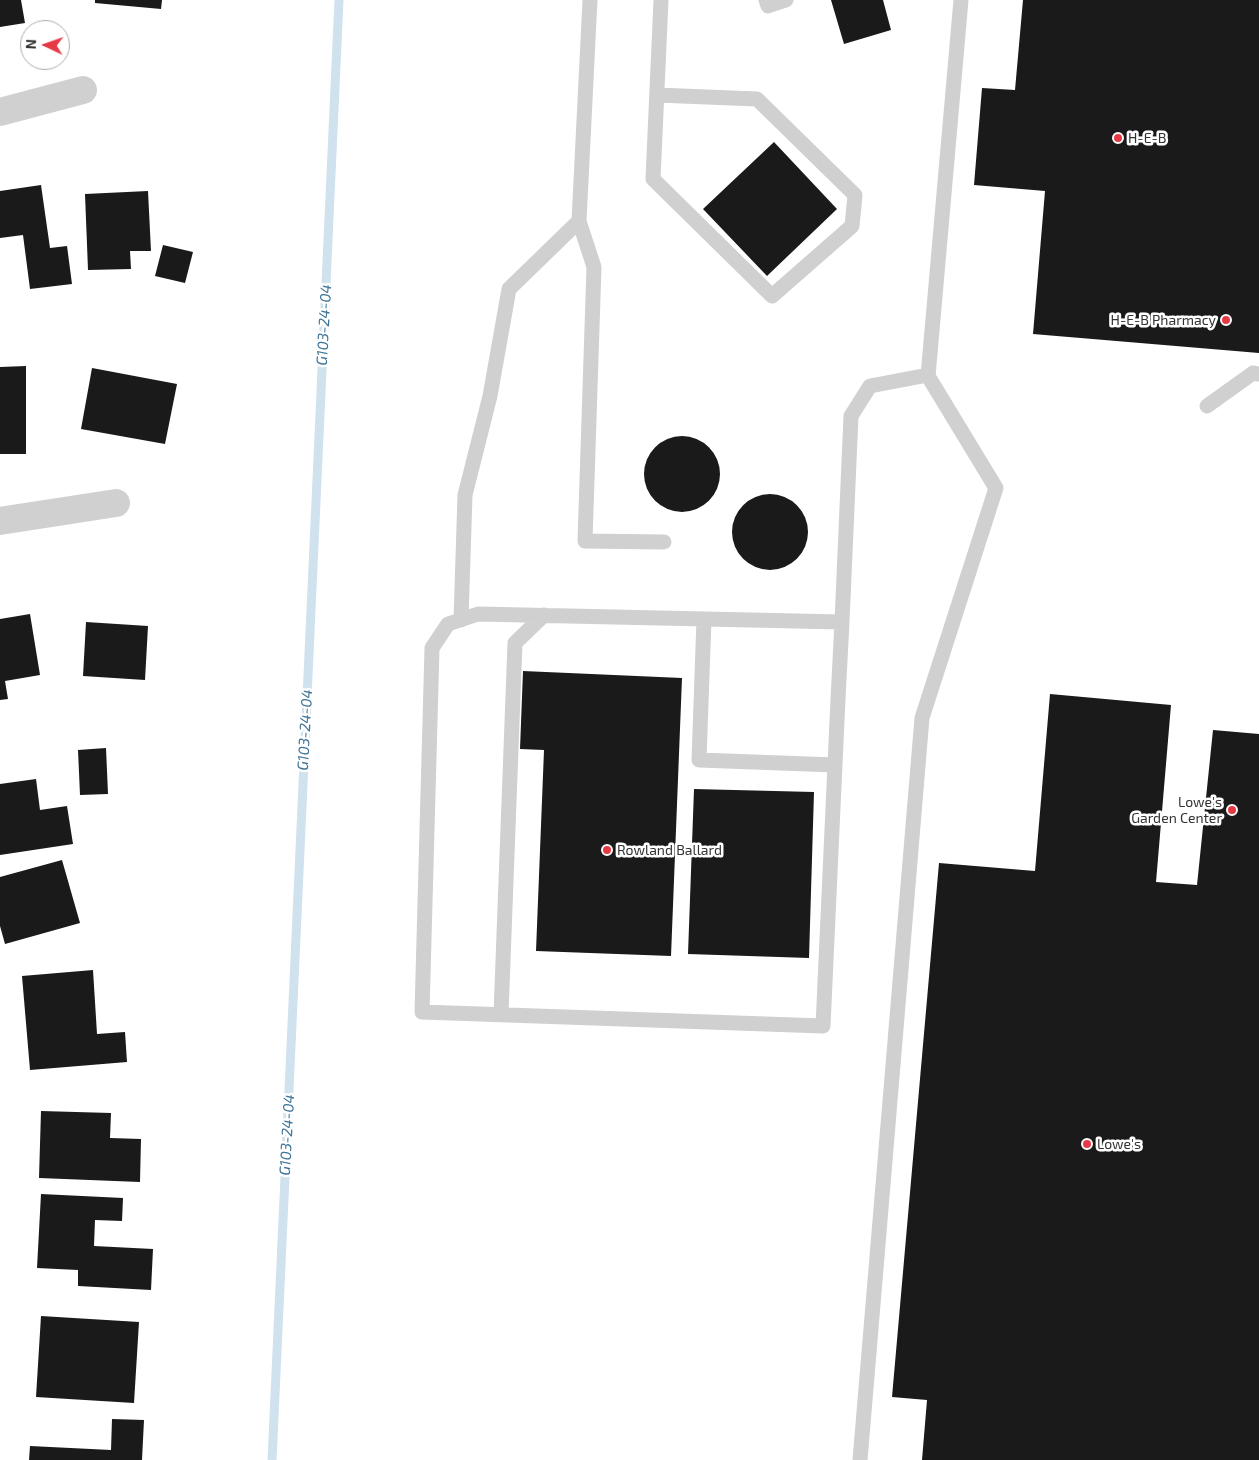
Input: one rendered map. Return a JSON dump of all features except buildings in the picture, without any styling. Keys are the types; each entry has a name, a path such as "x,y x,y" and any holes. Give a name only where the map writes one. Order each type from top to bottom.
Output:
{"street":[{"path":"0,112 83,90"},
{"path":"0,521 116,503"}],"lane":[{"path":"590,0 579,221 594,267 585,541 664,542"},
{"path":"657,95 757,99 855,195 852,226 772,296 653,179 661,0"},
{"path":"766,0 768,6 786,0"},
{"path":"860,1460 922,718 996,488 928,375 961,0"},
{"path":"461,620 465,495 490,396 508,290 579,221"},
{"path":"1207,406 1253,373 1259,374"},
{"path":"842,622 478,614 448,624 432,648 422,1012 823,1026 842,622 851,416 870,386 928,375"},
{"path":"501,1014 515,643 544,615"},
{"path":"704,619 699,760 835,765"}],"waterway":[{"name":"G103-24-04","path":"272,1460 339,0"}],"place":[{"name":"H-E-B","path":"1118,138"},
{"name":"H-E-B Pharmacy","path":"1226,320"},
{"name":"Lowe's Garden Center","path":"1232,810"},
{"name":"Rowland Ballard","path":"607,850"},
{"name":"Lowe's","path":"1087,1144"}]}
